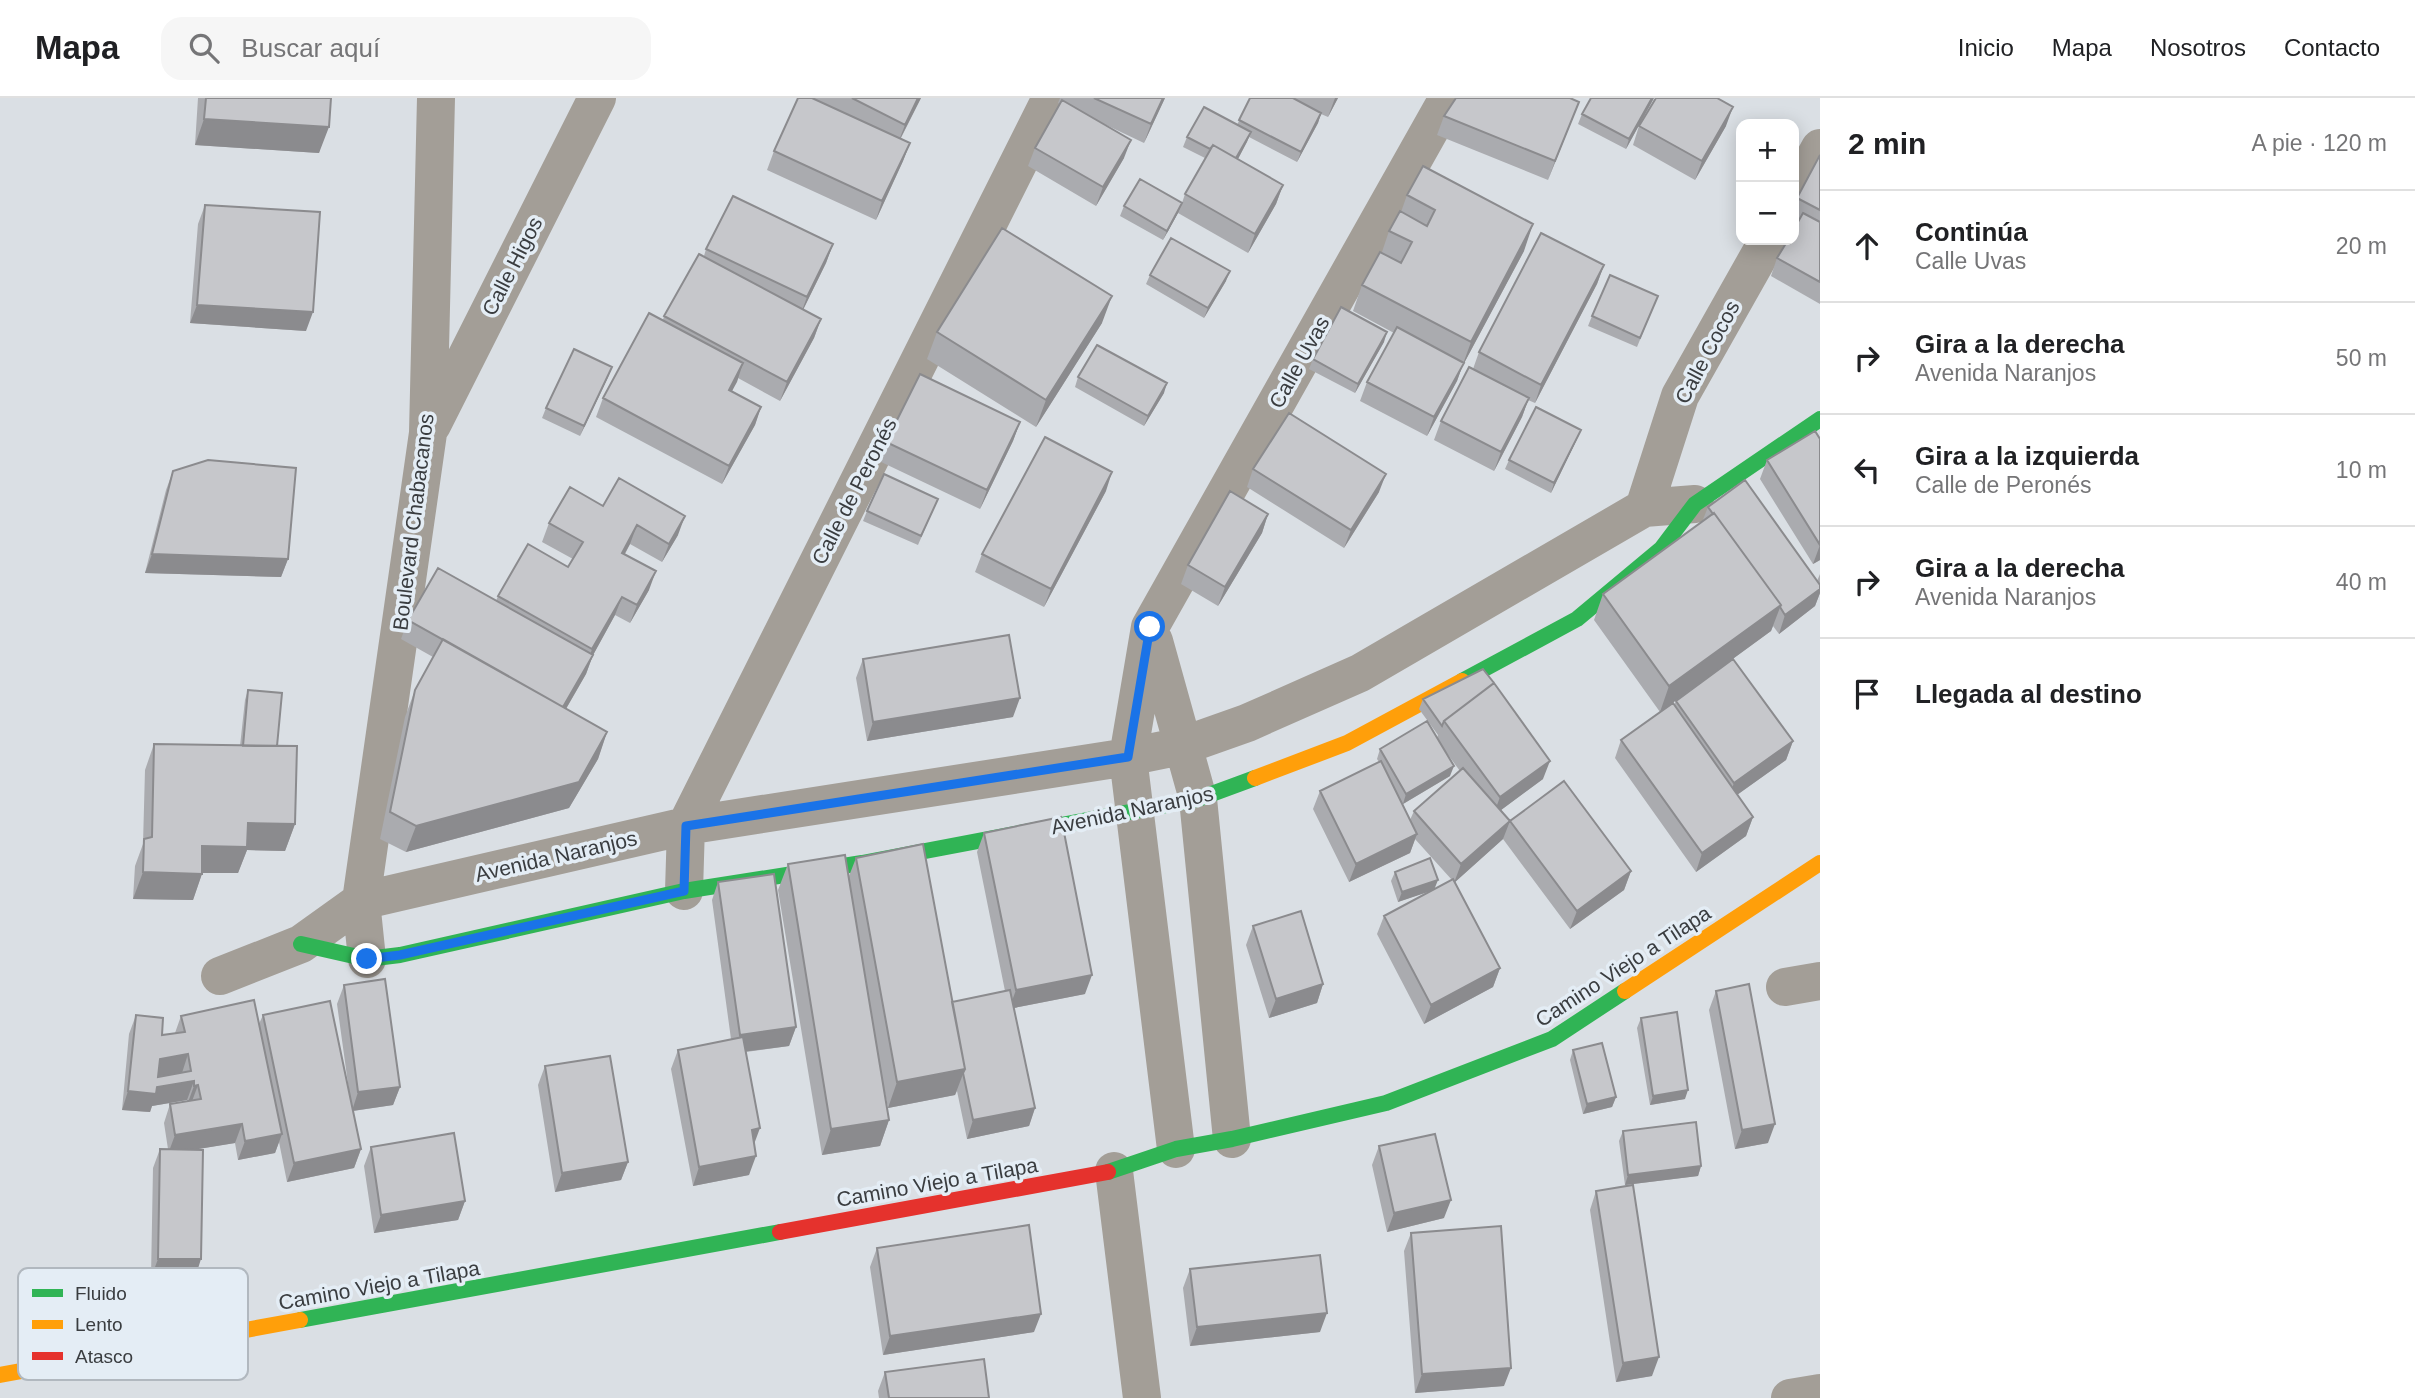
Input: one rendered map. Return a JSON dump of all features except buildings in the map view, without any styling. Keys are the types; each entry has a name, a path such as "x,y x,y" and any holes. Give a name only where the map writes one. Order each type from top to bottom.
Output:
{"street":[{"name":"Boulevard Chabacanos","path":"367,959 361,901 428,433 436,98"},
{"name":"Calle Higos","path":"428,433 597,98"},
{"name":"Calle de Peronés","path":"684,891 686,826 1051,98"},
{"name":"Calle Uvas","path":"1176,1149 1128,757 1150,627 1448,98"},
{"path":"1799,186 1820,148"},
{"name":"Calle Cocos","path":"1644,508 1680,396 1766,245"},
{"name":"Avenida Naranjos","path":"367,959 400,955 684,891 862,863 1198,799 1360,737 1577,619 1661,549 1695,504 1820,419"},
{"name":"Avenida Naranjos","path":"361,901 686,826 1128,757 1182,746 1247,723 1360,673 1644,508 1695,504"},
{"path":"1644,508 1661,549"},
{"path":"1150,627 1198,799 1232,1139"},
{"name":"Camino Viejo a Tilapa","path":"248,1330 1114,1171 1176,1149 1232,1139 1386,1103 1552,1039 1820,863"},
{"path":"220,976 301,944 361,901"},
{"path":"301,944 367,959"},
{"path":"1114,1171 1142,1398"},
{"name":"Camino Viejo a Tilapa","path":"0,1376 18,1373"},
{"path":"1790,1398 1820,1393"}],"traffic: fast":[{"path":"1462,681 1577,619 1661,549 1695,504 1820,419"},
{"path":"301,944 367,959 400,955 684,891 862,863 1198,799 1255,778"},
{"path":"1108,1172 1176,1149 1232,1139 1386,1103 1552,1039 1625,991"},
{"path":"300,1320 780,1232"}],"traffic: slow":[{"path":"1255,778 1347,743 1462,681"},
{"path":"1625,991 1820,863"},
{"path":"248,1330 300,1320"},
{"path":"0,1375 18,1372"}],"traffic: jam":[{"path":"780,1232 1108,1172"}],"route":[{"path":"367,959 400,955 684,891 686,826 1128,757 1150,627"}]}
